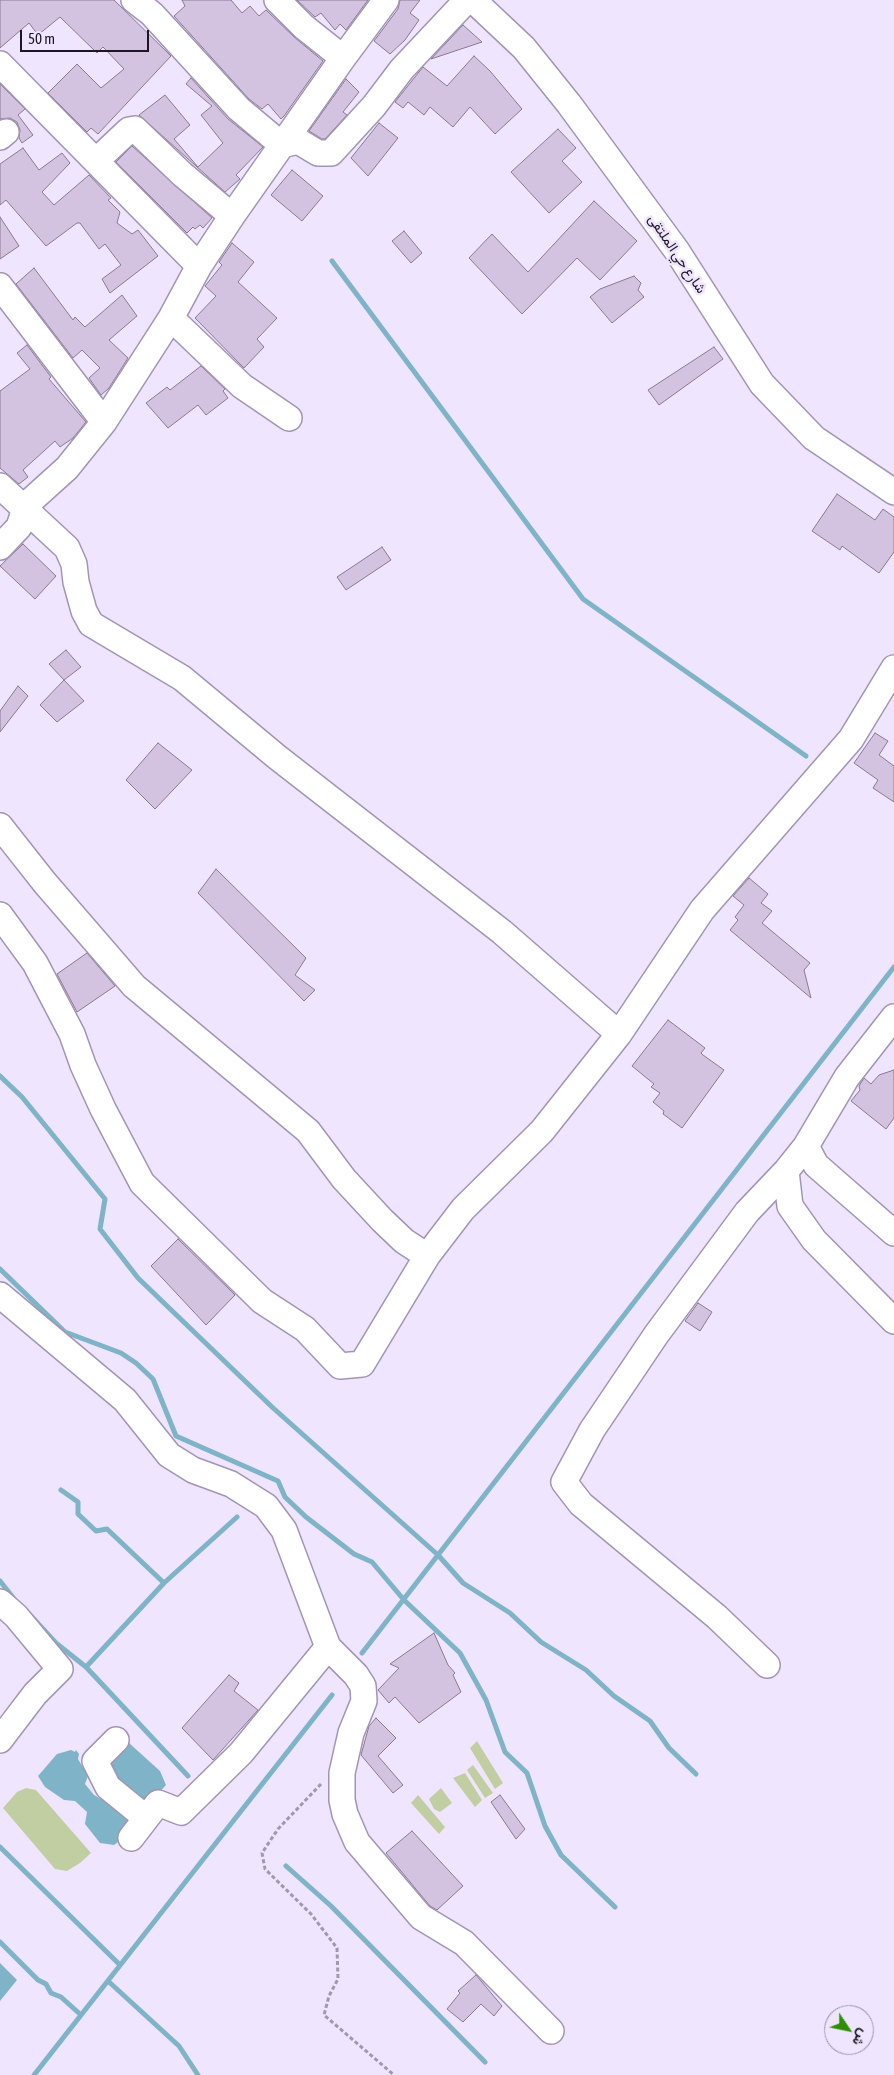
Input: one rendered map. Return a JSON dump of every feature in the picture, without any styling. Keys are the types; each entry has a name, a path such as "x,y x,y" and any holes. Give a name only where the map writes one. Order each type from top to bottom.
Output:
{"street":[{"path":"134,0 152,14 239,109 282,145"},
{"path":"277,0 304,27 343,58"},
{"path":"0,547 19,528 23,510 67,468 104,422 171,318 199,266 232,216 386,0"},
{"path":"282,145 298,141 318,153 331,153 374,106 402,69 467,0"},
{"name":"شارع حي الملتقى","path":"473,0 524,48 569,104 677,251 762,384 814,438 894,492"},
{"path":"0,64 199,266"},
{"path":"96,161 130,130 135,129 175,168 232,216"},
{"path":"3,295 104,422"},
{"path":"171,318 242,386 288,418"},
{"path":"0,486 23,510 67,548 74,564 76,582 84,611 90,624 182,678 277,757 502,932 619,1034"},
{"path":"0,915 36,963 72,1034 83,1065 103,1108 142,1183 262,1301 305,1329 340,1366 362,1364 427,1256 463,1209 542,1131 619,1034 702,910 851,739 894,668"},
{"path":"0,826 45,883 134,986 308,1131 344,1179 382,1220 404,1241 427,1256"},
{"path":"767,1666 717,1617 581,1504 564,1482 592,1430 662,1327 747,1212 786,1171 806,1146 847,1077 894,1018"},
{"path":"806,1146 816,1165 894,1233"},
{"path":"786,1171 790,1206 814,1240 894,1322"},
{"path":"0,1295 125,1400 168,1455 193,1470 231,1484 266,1506 284,1530 328,1647 363,1686 362,1708 347,1746 342,1772 345,1814 354,1835 366,1854 421,1917 464,1943 551,2030"},
{"path":"0,1602 16,1616 60,1669 36,1694 0,1740"},
{"path":"131,1838 158,1803 181,1812 241,1753 328,1647"},
{"path":"116,1740 95,1761 108,1787 146,1818"}],"path":[{"path":"342,1772 319,1786 278,1829 262,1853 265,1869 311,1914 337,1948 338,1979 329,1996 324,2015 394,2075"}],"green space":[{"path":"477,1741 503,1783 495,1789 470,1748"},
{"path":"473,1765 493,1793 485,1798 467,1770"},
{"path":"465,1773 482,1800 475,1807 453,1778"},
{"path":"26,1788 36,1790 91,1853 67,1871 55,1869 3,1808 17,1792"},
{"path":"441,1788 452,1803 440,1812 434,1809 429,1799"},
{"path":"418,1795 445,1827 439,1834 411,1803"}],"water":[{"path":"129,1743 160,1771 166,1785 156,1796 143,1803 129,1799 105,1760"},
{"path":"71,1750 75,1752 76,1750 79,1754 78,1759 88,1776 85,1784 94,1795 101,1799 105,1797 136,1822 128,1835 114,1845 100,1843 85,1824 87,1812 75,1801 64,1800 45,1787 38,1776 57,1754"},
{"path":"0,1963 17,1980 0,2001"}],"building":[{"path":"0,0 114,0 171,56 98,134 91,128 87,132 48,93 77,64 101,88 124,69 103,47 97,53 60,17 38,35 29,23 0,48"},
{"path":"182,0 231,0 242,13 250,6 259,16 266,10 323,61 281,119 268,104 262,109 249,99 174,16 185,6"},
{"path":"297,0 368,0 346,30 340,24 335,30 321,13 315,17"},
{"path":"400,0 420,0 410,13 419,20 405,40 390,54 374,41 398,9"},
{"path":"463,25 482,42 431,59"},
{"path":"474,56 490,71 522,109 495,134 470,107 453,127 430,107 424,115 408,102 403,108 395,102 423,67 447,86"},
{"path":"191,78 228,119 263,147 236,175 240,179 225,192 139,115 165,95 190,125 174,139 198,167 223,143 201,115 212,106 186,84"},
{"path":"346,79 359,92 343,112 347,115 325,139 322,139 309,131"},
{"path":"0,84 25,109 18,115 33,135 22,143 19,138 20,130 17,122 10,118 0,119"},
{"path":"379,123 398,138 368,176 351,158"},
{"path":"558,129 576,148 562,161 582,182 549,213 511,172"},
{"path":"132,146 212,218 203,228 200,225 195,229 193,227 187,233 116,162"},
{"path":"23,148 39,170 62,153 70,163 42,192 54,205 89,175 111,198 108,200 120,212 117,223 132,234 138,230 158,256 110,293 102,279 121,265 105,244 99,249 80,223 77,223 46,246 6,200 0,205 0,164"},
{"path":"292,170 323,196 302,221 271,195"},
{"path":"594,201 637,241 600,280 577,258 522,314 469,258 492,234 528,272"},
{"path":"0,217 19,246 0,259"},
{"path":"404,231 422,253 411,263 392,241"},
{"path":"232,243 254,262 238,282 277,318 257,339 264,347 244,368 195,318 216,296 205,286 222,265 219,262"},
{"path":"34,268 73,320 75,317 85,327 122,295 137,316 109,340 128,358 109,388 101,395 89,378 100,368 82,350 73,358 16,284"},
{"path":"634,276 641,283 638,290 644,297 612,323 590,297 600,289"},
{"path":"27,345 51,377 49,379 86,422 73,438 60,447 55,441 23,470 28,477 19,484 0,468 0,391 30,369 17,353"},
{"path":"714,347 723,359 659,405 648,390"},
{"path":"201,366 225,389 223,391 228,398 206,415 198,405 168,428 146,403 167,387 170,390"},
{"path":"837,494 875,520 883,509 894,517 894,552 879,573 842,546 840,550 812,531"},
{"path":"23,544 56,576 35,599 0,566"},
{"path":"382,547 391,560 346,590 337,577"},
{"path":"66,650 81,667 64,680 49,664"},
{"path":"64,680 84,701 57,722 40,705"},
{"path":"18,686 28,696 0,732 0,711"},
{"path":"875,733 888,741 879,755 894,766 894,802 873,788 878,780 854,763"},
{"path":"158,743 192,770 155,809 126,780"},
{"path":"216,869 306,958 295,975 315,990 304,1001 198,893"},
{"path":"749,878 768,894 761,903 772,911 762,923 810,963 804,970 811,998 730,930 738,920 735,917 744,905 733,896"},
{"path":"87,953 115,986 77,1012 57,974"},
{"path":"668,1020 705,1048 701,1053 724,1070 682,1128 663,1114 664,1111 653,1102 660,1093 651,1087 654,1084 632,1066"},
{"path":"894,1070 894,1118 886,1129 851,1101 860,1090 859,1086 864,1078 871,1084 879,1075"},
{"path":"178,1239 235,1295 206,1325 151,1266"},
{"path":"698,1303 712,1312 700,1331 685,1321"},
{"path":"434,1633 448,1665 455,1673 453,1675 461,1692 419,1723 395,1697 389,1703 378,1690 399,1668 390,1664"},
{"path":"229,1675 239,1683 234,1691 258,1710 213,1760 182,1728"},
{"path":"376,1718 396,1738 378,1756 403,1785 393,1793 361,1755 369,1726"},
{"path":"500,1795 525,1829 516,1839 491,1802"},
{"path":"412,1831 463,1886 437,1910 430,1906 386,1853"},
{"path":"476,1975 502,2006 494,2016 481,2004 463,2022 447,2009 460,1993 458,1991"}],"waterway":[{"path":"332,261 583,599 806,756"},
{"path":"362,1653 894,967"},
{"path":"0,1076 22,1097 105,1199 100,1229 138,1278 272,1407 438,1555 463,1583 510,1613 541,1642 586,1670 614,1696 650,1721 669,1748 696,1774"},
{"path":"0,1269 65,1332 121,1353 136,1363 153,1379 176,1436 278,1481 285,1497 306,1517 354,1554 372,1562 404,1600 460,1653 486,1700 505,1752 527,1773 545,1826 561,1855 615,1907"},
{"path":"61,1490 78,1502 78,1514 96,1531 107,1529 164,1583"},
{"path":"188,1776 86,1667 164,1583 237,1517"},
{"path":"0,1581 15,1600"},
{"path":"31,1616 56,1643 86,1667"},
{"path":"34,2075 332,1695"},
{"path":"0,1847 120,1965"},
{"path":"286,1866 331,1906 485,2062"},
{"path":"0,1942 38,1980 46,1984 51,1993 61,1997 81,2015"},
{"path":"108,1981 179,2046 198,2075"}]}
